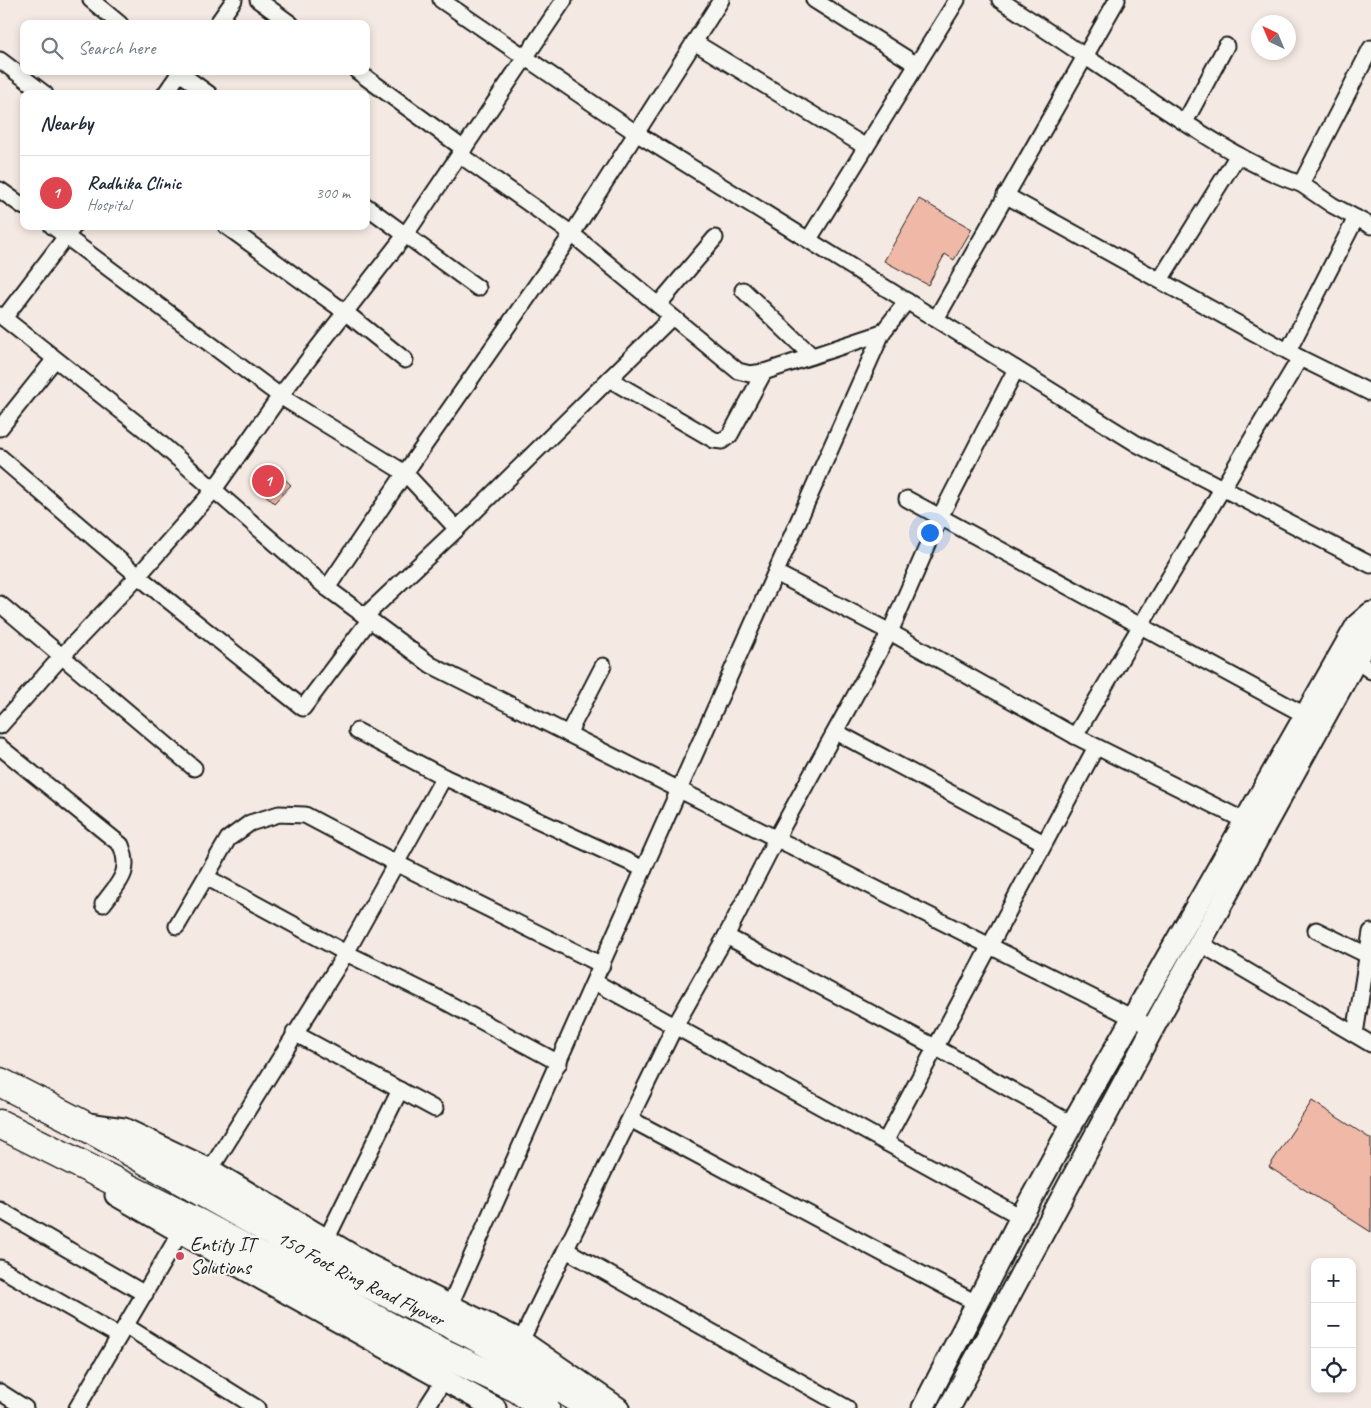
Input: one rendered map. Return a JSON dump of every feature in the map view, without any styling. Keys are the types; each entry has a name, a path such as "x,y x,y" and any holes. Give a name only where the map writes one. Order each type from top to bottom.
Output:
{"highway":[{"name":"150 Foot Ring Road Flyover","path":"0,1082 78,1122 340,1270 473,1335 542,1373 589,1408"},
{"name":"150 Foot Ring Road Flyover","path":"0,1124 64,1158 200,1224 401,1333 517,1388 545,1408"}],"street":[{"path":"91,0 115,20"},
{"path":"220,20 234,0"},
{"path":"258,0 286,20"},
{"path":"441,0 636,133 1137,444 1371,565"},
{"path":"0,726 62,656 138,576 213,491 280,396 406,234 564,0"},
{"path":"327,588 572,234 721,0"},
{"path":"814,0 917,65"},
{"path":"809,239 957,0"},
{"path":"1000,0 1238,155 1279,177 1301,184 1332,206 1371,226"},
{"path":"936,319 1117,0"},
{"path":"694,42 866,147"},
{"path":"1185,122 1226,46"},
{"path":"1301,184 1371,48"},
{"path":"0,60 40,90"},
{"path":"168,90 177,75"},
{"path":"183,75 203,90"},
{"path":"362,75 572,234 738,371 750,374 764,372 882,333"},
{"path":"1160,280 1238,155"},
{"path":"0,190 20,204"},
{"path":"1006,195 1294,354 1371,393"},
{"path":"370,209 478,288"},
{"path":"1075,736 1222,488 1294,354 1356,218"},
{"path":"232,230 345,312 405,360"},
{"path":"457,529 405,473 280,396 70,232 2,317 144,429 213,491 327,588 431,665 679,790 777,837 1153,1028"},
{"path":"658,305 715,238"},
{"path":"743,290 812,356"},
{"path":"450,1305 882,333 907,301"},
{"path":"0,457 138,576 302,708 368,618 672,317"},
{"path":"0,428 55,359"},
{"path":"521,1340 675,1026 726,936 777,837 890,632 940,516 1016,369"},
{"path":"609,380 714,440 722,440 730,435 764,372"},
{"path":"907,499 1314,720"},
{"path":"776,573 890,632 1075,736 1245,821"},
{"path":"0,604 194,768"},
{"path":"949,1408 1153,1028 1201,944 1314,720 1357,625 1371,613"},
{"path":"923,1408 1021,1217 1072,1124 1245,821 1314,720 1364,666 1371,633"},
{"path":"568,734 603,666"},
{"path":"357,731 444,777 644,869"},
{"path":"836,732 1044,843"},
{"path":"0,747 121,845 126,858 126,872 103,904"},
{"path":"885,1142 1096,747"},
{"path":"210,1170 346,952 444,777"},
{"path":"177,926 228,839 250,822 279,814 305,816 602,965"},
{"path":"206,876 346,952 446,1002 559,1063"},
{"path":"1316,930 1367,955"},
{"path":"1355,1034 1371,932"},
{"path":"726,936 935,1047 1072,1124"},
{"path":"1201,944 1371,1044"},
{"path":"595,982 1021,1217"},
{"path":"294,1033 435,1109"},
{"path":"326,1240 400,1090"},
{"path":"630,1119 976,1303"},
{"path":"78,1122 124,1129 210,1170 370,1266 521,1340 618,1408"},
{"path":"64,1158 108,1190 180,1232 495,1408"},
{"path":"0,1210 145,1294"},
{"path":"77,1408 180,1232"},
{"path":"566,1250 847,1408"},
{"path":"0,1268 122,1331 257,1408"},
{"path":"426,1408 444,1380"},
{"path":"0,1392 25,1408"}],"building":[{"path":"919,199 972,229 954,260 945,254 928,285 884,261"},
{"path":"271,466 291,485 274,503 254,484"},
{"path":"1312,1101 1371,1139 1371,1232 1269,1167"}],"place":[{"name":"Radhika Clinic","path":"268,481"},
{"name":"Entity IT Solutions","path":"180,1256"}]}
